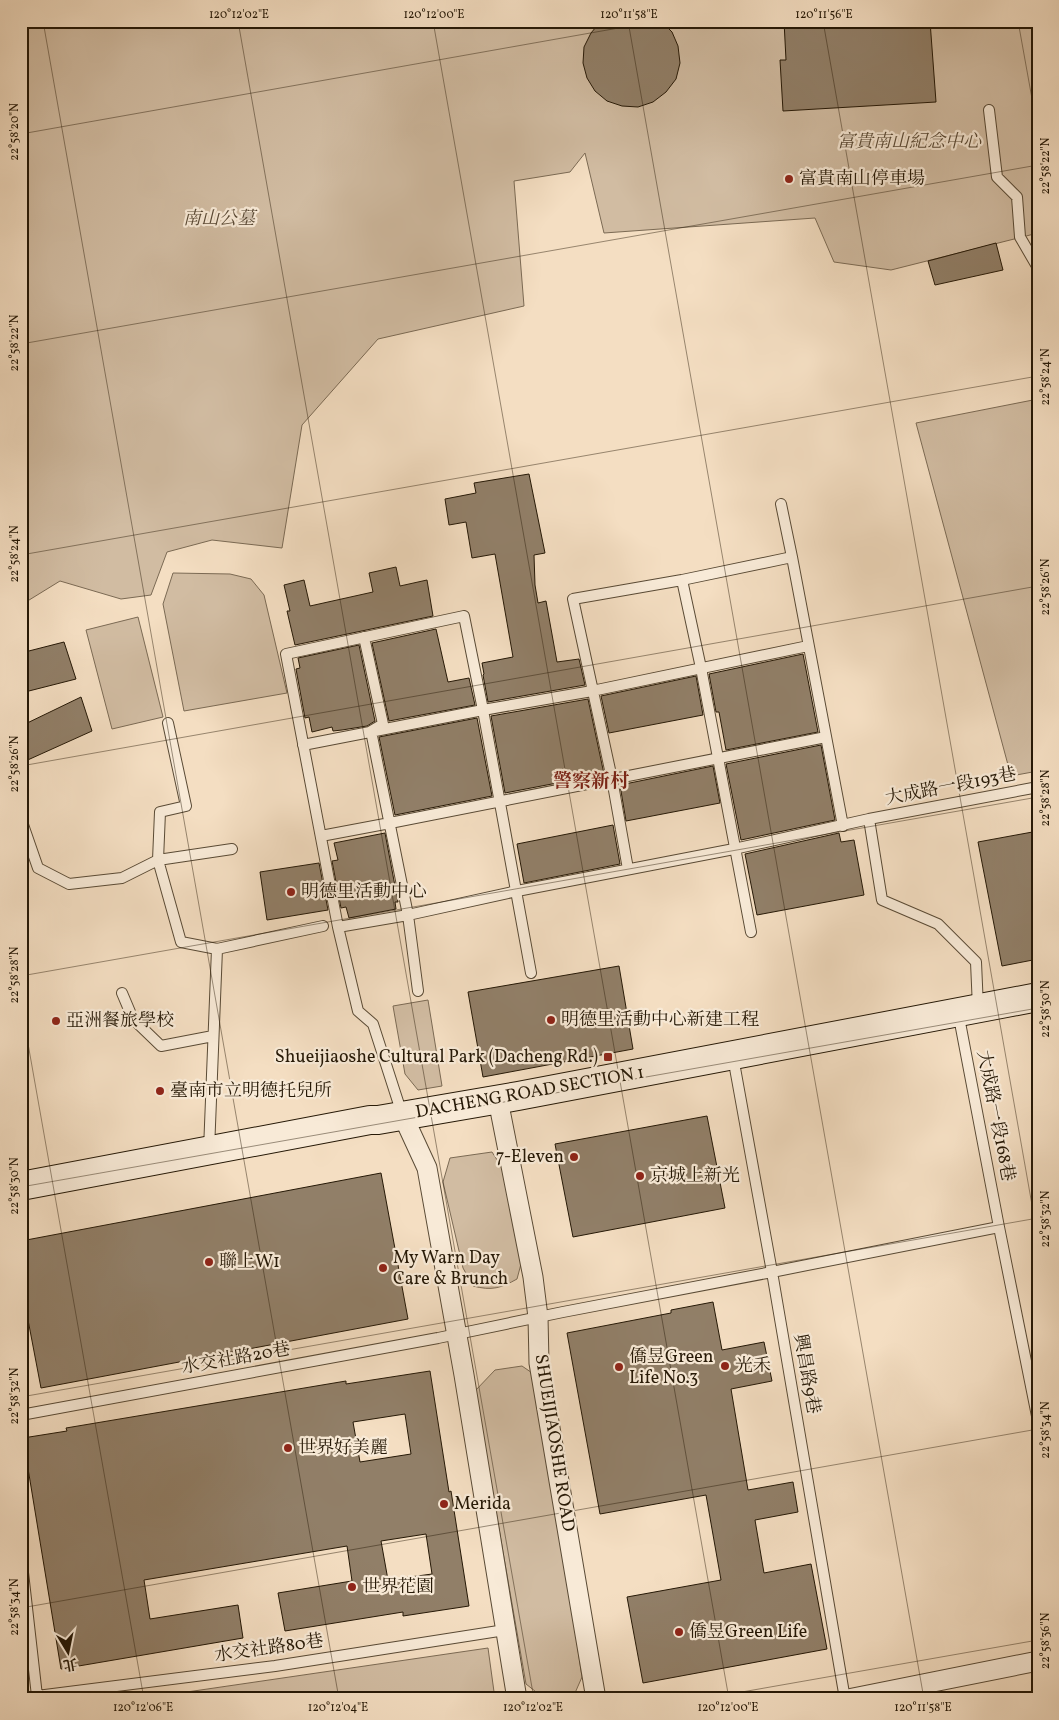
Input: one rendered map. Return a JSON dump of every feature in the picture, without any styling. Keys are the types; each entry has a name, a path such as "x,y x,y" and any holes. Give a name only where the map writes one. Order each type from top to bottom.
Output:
{"street":[{"name":"DACHENG ROAD SECTION 1","path":"21,1186 370,1120 498,1100 1038,997"},
{"name":"SHUEIJIAOSHE ROAD","path":"498,1100 532,1267 538,1318 539,1363 596,1699"},
{"path":"403,1116 427,1168 517,1699"},
{"path":"846,1699 1038,1661"}],"lane":[{"path":"989,110 997,177 1017,197 1020,237 1038,268"},
{"path":"781,504 843,826"},
{"path":"628,870 612,779 572,599 682,580 792,557"},
{"path":"682,580 701,668 751,932"},
{"path":"403,1116 373,1024 358,1011 338,927 286,654 464,616 531,973"},
{"path":"364,637 383,724 371,731"},
{"path":"303,746 371,731 592,691 808,646"},
{"path":"168,723 186,806 160,812 158,860 181,942 217,949 323,926"},
{"path":"371,731 408,915 418,991"},
{"path":"321,836 826,737"},
{"name":"大成路一段193巷","path":"338,927 408,915 517,891 734,849 869,819 1038,787"},
{"path":"21,819 38,868 69,884 122,878 158,860 232,849"},
{"name":"大成路一段193巷","path":"869,819 882,900 938,924 976,962 968,1011"},
{"path":"209,1151 217,949"},
{"path":"122,994 133,1019 161,1046 213,1036"},
{"name":"大成路一段168巷","path":"968,1011 999,1227 1038,1421"},
{"name":"興昌路9巷","path":"733,1056 846,1699"},
{"name":"水交社路20巷","path":"21,1415 456,1334 999,1227"},
{"name":"水交社路80巷","path":"21,1555 37,1696 275,1666 505,1630"}],"green space":[{"name":"南山公墓","path":"21,21 1038,21 1038,233 891,270 834,262 815,218 604,233 585,153 570,172 514,181 524,306 378,339 302,425 282,548 212,540 167,552 151,595 121,599 60,581 21,605"},
{"path":"1038,399 1038,771 1011,776 916,423"},
{"path":"173,573 230,574 251,579 264,595 287,693 184,711 163,604"},
{"path":"138,617 163,717 112,729 86,630"},
{"path":"428,1000 442,1086 418,1090 405,1074 393,1006"},
{"path":"492,1152 503,1169 521,1264 517,1279 506,1285 486,1288 473,1286 463,1268 443,1182 450,1158"},
{"path":"522,1366 538,1377 582,1677 575,1693 549,1699 545,1699 526,1684 475,1391 495,1370"},
{"path":"488,1648 495,1699 139,1699"}],"building":[{"path":"601,21 661,21 672,32 678,46 680,63 676,79 666,92 653,102 638,107 622,106 607,101 595,91 587,78 583,63 584,47 591,33"},
{"path":"784,21 930,21 936,102 783,111 780,60 786,60"},
{"path":"996,243 1003,270 935,285 928,261"},
{"path":"529,474 545,553 534,555 538,603 546,601 557,662 579,659 585,685 488,702 482,663 513,657 495,554 472,558 466,522 449,525 445,499 476,493 474,483"},
{"path":"396,567 400,586 427,580 433,616 295,645 287,611 290,611 284,585 304,580 310,606 373,592 369,573"},
{"path":"436,629 448,682 469,678 475,705 389,721 372,643"},
{"path":"64,642 76,679 21,693 21,653"},
{"path":"359,645 375,721 367,726 333,731 332,727 312,732 309,717 305,718 296,669 300,668 298,658"},
{"path":"803,654 818,732 726,750 709,674"},
{"path":"696,676 703,715 609,733 601,696"},
{"path":"81,697 92,731 21,763 21,726"},
{"path":"588,699 604,774 505,793 491,716"},
{"path":"477,718 492,796 395,815 379,737"},
{"path":"821,745 835,820 741,840 726,764"},
{"path":"713,766 720,803 626,821 620,785"},
{"path":"613,825 620,864 524,883 517,844"},
{"path":"1038,831 1038,959 1002,966 978,842"},
{"path":"385,833 398,902 395,902 396,909 349,918 346,907 341,908 332,861 338,860 334,843"},
{"path":"839,833 841,842 854,840 864,895 757,915 745,854"},
{"name":"明德里活動中心","path":"319,863 328,910 267,920 260,872"},
{"name":"明德里活動中心新建工程","path":"619,966 633,1049 483,1077 468,992"},
{"name":"京城上新光","path":"707,1116 725,1208 573,1237 555,1144"},
{"name":"聯上W1","path":"381,1173 408,1319 41,1388 21,1283 21,1241"},
{"path":"713,1302 722,1350 764,1342 772,1381 731,1389 748,1490 793,1482 798,1512 755,1520 764,1573 811,1564 827,1649 643,1683 627,1597 721,1580 706,1495 600,1514 567,1333 671,1313 671,1310"},
{"path":"430,1371 469,1606 403,1616 403,1612 285,1631 278,1593 352,1581 347,1546 144,1580 150,1619 238,1605 243,1638 61,1669 23,1438 67,1431 66,1428 346,1381 346,1384","holes":["405,1414 411,1454 360,1462 353,1422","426,1534 432,1574 388,1580 381,1541"]}],"place":[{"name":"富貴南山停車場","path":"789,179"},
{"name":"明德里活動中心","path":"291,892"},
{"name":"明德里活動中心新建工程","path":"551,1020"},
{"name":"亞洲餐旅學校","path":"56,1021"},
{"name":"Shueijiaoshe Cultural Park (Dacheng Rd.)","path":"608,1057"},
{"name":"臺南市立明德托兒所","path":"160,1091"},
{"name":"7-Eleven","path":"574,1157"},
{"name":"京城上新光","path":"640,1176"},
{"name":"聯上W1","path":"209,1262"},
{"name":"My Warn Day Care & Brunch","path":"383,1268"},
{"name":"光禾","path":"725,1366"},
{"name":"僑昱Green Life No.3","path":"619,1367"},
{"name":"世界好美麗","path":"288,1448"},
{"name":"Merida","path":"444,1504"},
{"name":"世界花園","path":"352,1587"},
{"name":"僑昱Green Life","path":"679,1632"}],"district":[{"name":"警察新村","path":"591,782"}],"park label":[{"name":"富貴南山紀念中心","path":"909,142"}]}
